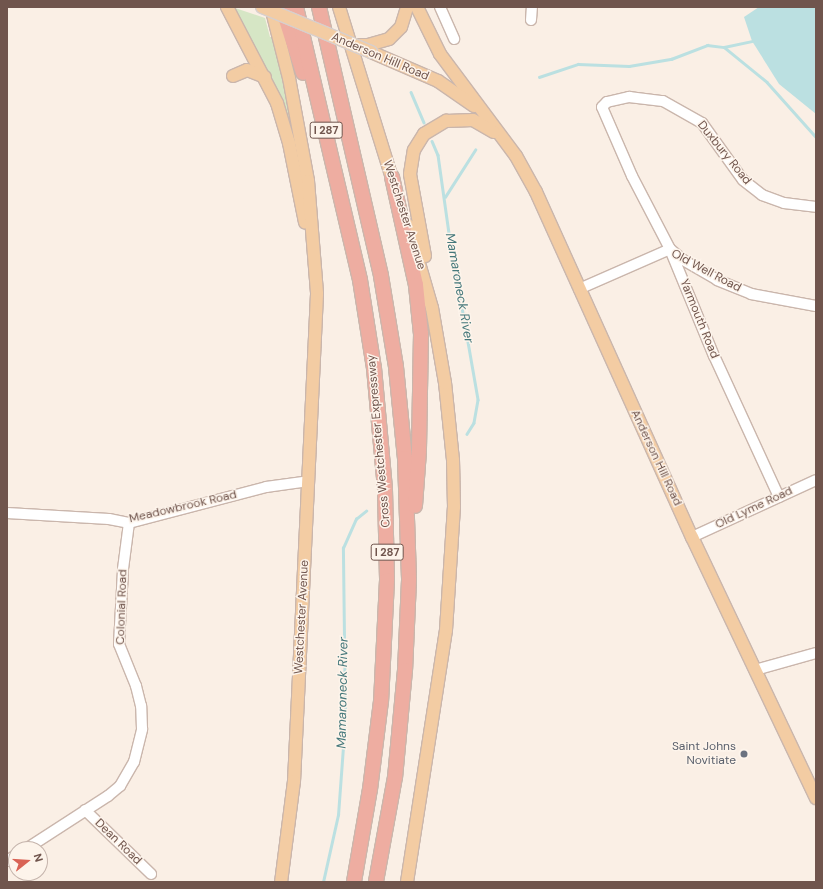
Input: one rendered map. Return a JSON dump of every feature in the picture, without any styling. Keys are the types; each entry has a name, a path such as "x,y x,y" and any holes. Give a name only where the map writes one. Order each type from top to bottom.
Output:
{"highway":[{"path":"282,7 318,135 348,223"},
{"name":"Cross Westchester Expressway","path":"296,7 348,223 375,374 384,467 387,550 379,715 369,796 354,882"},
{"name":"Cross Westchester Expressway","path":"319,7 369,218 389,322 405,458 409,580 402,709 382,853 376,882"},
{"path":"392,177 416,285 421,334 419,450 409,580"},
{"path":"380,882 382,853"}],"main road":[{"path":"227,7 265,78 283,121 298,185 308,244 315,352"},
{"name":"Anderson Hill Road","path":"262,7 354,45 370,48 438,81 472,104 491,121"},
{"path":"271,7 289,78 308,181 317,294 315,352"},
{"name":"Westchester Avenue","path":"339,7 342,21 392,177 417,250 432,308 445,383 450,427 454,507 451,584 440,676 407,882"},
{"path":"370,48 389,39 395,34 404,21 407,7"},
{"name":"Anderson Hill Road","path":"417,7 440,54 508,145 536,192 692,537 816,798"},
{"path":"233,76 247,70 265,78"},
{"path":"432,308 410,174 414,150 431,129 446,121 457,119 473,120 485,125 508,145"},
{"name":"Westchester Avenue","path":"281,882 294,781 315,352"}],"street":[{"path":"440,7 454,39"},
{"path":"531,20 532,7"},
{"name":"Duxbury Road","path":"616,142 602,112 602,107 607,102 629,97 663,102 694,116 702,123 743,180 762,195 784,203 816,207"},
{"name":"Yarmouth Road","path":"616,142 670,250 714,356 779,497"},
{"name":"Old Well Road","path":"579,288 670,250 683,260 717,280 751,294 816,306"},
{"name":"Old Lyme Road","path":"692,537 816,480"},
{"name":"Meadowbrook Road","path":"7,513 110,519 129,523 266,487 309,481"},
{"name":"Colonial Road","path":"38,841 108,796 128,775 134,762 142,729 141,706 136,686 119,644 123,569 129,523"},
{"path":"756,670 816,653"},
{"name":"Dean Road","path":"85,810 150,874"}],"green space":[{"path":"232,7 265,18 270,37 272,37 286,91 296,143"}],"water":[{"path":"759,7 816,7 816,114 779,84 752,41 744,17"}],"waterway":[{"path":"724,47 752,41"},
{"path":"539,77 578,64 629,66 671,59 707,45 724,47 767,82 816,137"},
{"name":"Mamaroneck River","path":"411,92 424,122"},
{"name":"Mamaroneck River","path":"432,141 438,155 449,233 478,400 474,423 467,434"},
{"path":"445,197 475,150"},
{"name":"Mamaroneck River","path":"323,882 338,815 345,720 343,548 356,519 366,511"}],"place":[{"name":"Saint Johns Novitiate","path":"744,754"}]}
